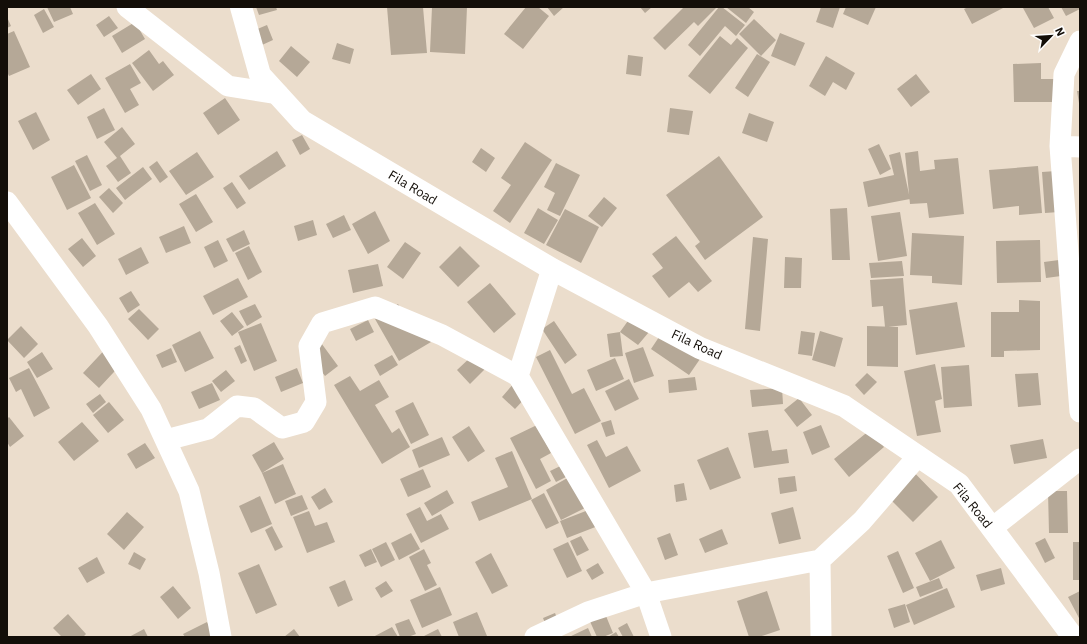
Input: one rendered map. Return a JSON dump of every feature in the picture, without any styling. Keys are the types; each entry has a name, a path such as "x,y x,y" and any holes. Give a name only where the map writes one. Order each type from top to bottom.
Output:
{"street":[{"path":"127,7 228,86 278,94"},
{"name":"Fila Road","path":"241,7 260,75 302,121 552,269 700,348 844,406 959,484 1073,637"},
{"path":"1080,41 1064,74 1060,146 1080,412"},
{"path":"1060,146 1080,147"},
{"path":"7,202 98,326 151,409 189,491 209,573 221,637"},
{"path":"518,376 552,269"},
{"path":"166,440 208,430 237,406 254,408 282,428 304,422 316,402 309,346 322,323 375,307 442,335 518,376 646,593 662,637"},
{"path":"535,637 588,612 646,593 820,560 862,521 918,456"},
{"path":"992,528 1080,459"},
{"path":"820,560 821,637"}],"building":[{"path":"47,7 70,7 73,14 54,22"},
{"path":"256,7 276,7 277,10 259,15"},
{"path":"387,7 423,7 427,53 391,55"},
{"path":"432,7 467,7 465,54 430,52"},
{"path":"526,7 538,7 549,16 523,49 504,34"},
{"path":"547,7 564,7 554,16"},
{"path":"640,7 652,7 645,13"},
{"path":"684,7 717,7 698,26 694,22 665,50 653,38"},
{"path":"719,7 722,7 745,25 736,36 725,26 700,56 688,45"},
{"path":"726,7 748,7 754,12 746,23"},
{"path":"821,7 840,7 833,28 816,22"},
{"path":"846,7 876,7 868,25 843,14"},
{"path":"968,7 1005,7 972,24 964,9"},
{"path":"1048,7 1054,18 1034,28 1023,8"},
{"path":"1061,7 1080,7 1080,9 1066,16"},
{"path":"44,9 54,27 43,33 34,15"},
{"path":"109,16 118,28 104,37 96,25"},
{"path":"7,17 11,26 7,28"},
{"path":"754,19 776,40 761,56 739,34"},
{"path":"135,22 145,39 122,53 112,36"},
{"path":"267,25 273,40 262,45 255,30"},
{"path":"14,31 30,67 9,76 7,72 7,34"},
{"path":"780,33 805,43 795,66 771,56"},
{"path":"720,36 731,45 737,38 748,48 710,94 688,76"},
{"path":"337,43 354,49 350,64 332,59"},
{"path":"291,46 310,62 297,77 279,61"},
{"path":"149,50 159,64 163,61 174,75 153,91 132,63"},
{"path":"757,54 770,62 748,97 735,88"},
{"path":"628,55 643,57 641,76 626,74"},
{"path":"826,56 855,73 846,90 833,82 825,96 809,86"},
{"path":"1041,63 1041,79 1056,79 1056,102 1014,102 1013,64"},
{"path":"130,64 141,83 130,89 139,105 125,113 105,78"},
{"path":"91,74 101,89 78,105 67,90"},
{"path":"916,74 930,92 911,107 897,89"},
{"path":"1077,91 1080,91 1080,103 1079,103"},
{"path":"225,98 240,120 218,135 203,113"},
{"path":"104,108 115,130 97,139 87,117"},
{"path":"670,108 693,111 689,135 667,132"},
{"path":"36,112 50,140 33,150 18,121"},
{"path":"749,113 774,122 767,142 742,133"},
{"path":"122,127 135,144 120,156 131,173 118,182 106,166 117,158 104,142"},
{"path":"302,135 310,149 300,155 292,140"},
{"path":"525,142 552,160 510,223 493,211 511,185 501,178"},
{"path":"879,144 891,169 880,175 868,149"},
{"path":"481,148 495,158 486,172 472,162"},
{"path":"277,151 286,166 249,190 239,176"},
{"path":"918,151 920,171 935,169 934,160 958,158 964,214 929,218 927,203 910,204 905,153"},
{"path":"197,152 214,177 186,195 169,171"},
{"path":"900,152 910,199 868,207 863,182 894,175 889,155"},
{"path":"87,155 102,185 90,191 75,161"},
{"path":"719,156 763,217 705,260 695,246 700,242 666,195"},
{"path":"157,161 168,177 160,183 149,167"},
{"path":"556,163 580,175 560,216 547,210 555,193 544,187"},
{"path":"74,165 91,198 67,210 51,177"},
{"path":"1038,166 1042,213 1019,215 1019,206 993,209 989,170"},
{"path":"143,167 152,179 125,200 116,188"},
{"path":"1056,171 1059,212 1045,213 1042,172"},
{"path":"232,182 246,203 237,209 223,188"},
{"path":"109,188 123,203 113,213 99,197"},
{"path":"196,194 213,222 196,232 179,204"},
{"path":"604,197 617,208 602,227 588,216"},
{"path":"95,203 115,234 97,245 78,213"},
{"path":"538,208 558,220 544,244 524,233"},
{"path":"847,208 850,260 832,260 830,209"},
{"path":"565,209 599,227 581,263 546,245"},
{"path":"375,211 390,241 368,254 352,224"},
{"path":"900,212 907,256 878,261 871,216"},
{"path":"344,215 351,230 333,238 326,224"},
{"path":"313,220 317,235 298,241 294,226"},
{"path":"184,226 191,243 166,253 159,237"},
{"path":"244,230 250,244 233,252 226,239"},
{"path":"912,233 964,236 962,285 932,283 932,276 910,275"},
{"path":"676,236 712,281 698,292 689,282 669,298 652,276 663,268 652,254"},
{"path":"753,237 768,239 760,331 745,329"},
{"path":"82,238 96,256 83,267 68,249"},
{"path":"218,240 228,261 214,268 204,247"},
{"path":"1040,240 1041,282 997,283 996,241"},
{"path":"405,242 421,253 403,279 387,267"},
{"path":"249,246 262,272 248,280 235,253"},
{"path":"460,246 480,266 458,287 439,267"},
{"path":"141,247 149,263 126,275 118,259"},
{"path":"785,257 802,258 801,288 784,288"},
{"path":"1059,260 1061,276 1046,278 1044,262"},
{"path":"902,261 904,276 871,278 869,263"},
{"path":"378,264 383,286 353,293 348,270"},
{"path":"238,278 248,297 213,315 203,296"},
{"path":"903,278 907,325 885,327 883,306 872,307 870,280"},
{"path":"490,283 516,314 494,333 467,302"},
{"path":"131,291 140,305 128,313 119,298"},
{"path":"1019,300 1040,301 1040,350 1004,351 1004,357 991,357 991,312 1019,312"},
{"path":"957,302 965,347 916,355 909,310"},
{"path":"255,304 262,317 247,326 239,311"},
{"path":"398,304 409,323 417,318 431,342 399,361 375,319"},
{"path":"139,309 159,329 148,340 128,319"},
{"path":"232,312 244,327 232,336 220,321"},
{"path":"630,318 649,332 638,345 620,332"},
{"path":"368,320 374,332 356,341 350,329"},
{"path":"554,321 577,355 565,364 542,329"},
{"path":"261,323 277,361 254,371 238,332"},
{"path":"21,326 38,344 24,358 7,340"},
{"path":"867,326 898,327 898,367 867,366"},
{"path":"200,331 214,358 185,372 172,345"},
{"path":"801,331 815,333 812,356 798,354"},
{"path":"820,331 843,338 835,367 812,360"},
{"path":"620,332 623,356 610,357 607,334"},
{"path":"661,334 700,359 689,375 651,349"},
{"path":"316,336 338,366 325,376 303,346"},
{"path":"111,343 127,358 99,388 83,373"},
{"path":"240,345 247,361 241,364 234,348"},
{"path":"643,347 654,376 634,383 625,353"},
{"path":"171,348 177,362 162,368 156,355"},
{"path":"550,350 572,394 584,388 601,421 575,434 536,357"},
{"path":"42,352 53,369 37,378 27,362"},
{"path":"474,354 486,368 470,384 457,370"},
{"path":"392,355 398,365 380,376 374,365"},
{"path":"615,358 624,379 596,391 587,370"},
{"path":"935,364 942,399 935,401 941,432 917,436 904,371"},
{"path":"969,365 972,406 944,408 941,367"},
{"path":"29,368 50,408 34,417 21,389 16,392 9,378"},
{"path":"297,368 303,383 281,392 275,377"},
{"path":"226,370 235,381 221,392 212,381"},
{"path":"867,373 877,382 864,395 855,385"},
{"path":"1038,373 1041,405 1018,407 1015,374"},
{"path":"350,376 360,391 379,380 389,397 375,405 392,433 399,428 410,447 382,464 334,385"},
{"path":"695,377 697,390 669,393 668,380"},
{"path":"629,379 639,399 615,411 605,391"},
{"path":"212,383 220,400 199,409 191,392"},
{"path":"514,383 528,395 515,409 502,397"},
{"path":"782,388 783,404 752,407 750,390"},
{"path":"100,394 106,402 93,413 86,404"},
{"path":"799,398 812,415 797,427 784,410"},
{"path":"109,402 124,420 108,433 93,415"},
{"path":"413,402 429,435 411,444 395,411"},
{"path":"9,417 24,436 10,447 7,442 7,419"},
{"path":"611,420 615,434 606,437 601,423"},
{"path":"82,422 99,441 74,461 58,442"},
{"path":"537,425 551,453 540,459 551,481 536,489 510,438"},
{"path":"821,425 830,447 812,455 803,432"},
{"path":"469,426 485,451 468,462 452,437"},
{"path":"768,430 772,451 787,449 789,463 754,468 748,433"},
{"path":"870,430 884,447 849,477 834,459"},
{"path":"442,437 450,455 419,468 412,450"},
{"path":"1043,439 1047,458 1014,464 1010,445"},
{"path":"597,440 606,457 627,446 641,471 609,488 587,445"},
{"path":"274,442 284,459 262,473 252,455"},
{"path":"145,443 155,458 136,469 127,454"},
{"path":"728,447 741,478 710,490 697,460"},
{"path":"512,451 532,499 479,521 471,502 508,487 495,458"},
{"path":"573,460 578,471 556,482 550,471"},
{"path":"905,463 938,497 913,522 879,488"},
{"path":"283,464 296,494 275,504 262,473"},
{"path":"423,469 431,487 408,497 400,479"},
{"path":"571,476 587,507 561,520 546,490"},
{"path":"795,476 797,491 780,494 778,478"},
{"path":"684,483 687,500 676,502 674,485"},
{"path":"325,488 333,502 319,510 311,497"},
{"path":"447,490 454,503 432,516 424,503"},
{"path":"1048,491 1067,491 1068,533 1049,533"},
{"path":"544,493 559,523 546,529 531,500"},
{"path":"302,495 308,509 291,516 285,501"},
{"path":"260,496 272,524 251,533 239,506"},
{"path":"420,507 427,521 441,514 449,529 421,543 406,514"},
{"path":"793,507 801,539 779,544 771,513"},
{"path":"591,509 598,526 567,538 560,521"},
{"path":"309,511 315,526 327,522 335,542 307,553 293,517"},
{"path":"127,512 144,527 124,550 107,534"},
{"path":"272,526 283,547 275,551 265,530"},
{"path":"722,529 728,544 705,553 699,539"},
{"path":"411,533 420,549 399,560 391,543"},
{"path":"670,533 678,555 665,560 657,538"},
{"path":"581,536 589,550 577,556 570,541"},
{"path":"1045,538 1055,558 1045,563 1035,543"},
{"path":"941,540 955,568 930,581 915,553"},
{"path":"386,542 395,560 381,567 372,549"},
{"path":"568,542 582,571 567,578 553,549"},
{"path":"1073,542 1080,542 1080,580 1073,580"},
{"path":"371,549 377,562 365,567 359,555"},
{"path":"424,549 431,563 427,565 437,585 425,591 409,557"},
{"path":"898,551 914,588 903,593 887,556"},
{"path":"134,552 146,559 140,570 128,564"},
{"path":"491,553 508,586 492,594 475,562"},
{"path":"97,557 105,573 87,583 78,568"},
{"path":"598,563 604,573 592,580 586,570"},
{"path":"259,564 277,605 256,614 238,573"},
{"path":"1001,568 1005,584 981,591 976,575"},
{"path":"939,578 943,588 920,597 916,587"},
{"path":"345,580 353,600 338,607 329,587"},
{"path":"386,581 393,591 381,598 375,588"},
{"path":"173,586 191,608 178,619 160,597"},
{"path":"440,587 452,615 422,628 410,600"},
{"path":"947,588 955,607 914,625 906,605"},
{"path":"767,591 780,630 759,637 749,637 737,601"},
{"path":"1080,591 1080,620 1068,597"},
{"path":"599,599 613,633 603,637 597,637 583,606"},
{"path":"905,604 910,622 894,628 888,609"},
{"path":"477,612 487,636 459,637 453,622"},
{"path":"555,613 561,628 549,633 543,618"},
{"path":"68,614 86,634 83,637 62,637 53,628"},
{"path":"409,619 416,634 408,637 400,637 395,624"},
{"path":"207,622 215,637 185,637 183,634"},
{"path":"627,623 634,637 623,637 618,628"},
{"path":"392,627 398,637 373,637"},
{"path":"588,628 592,637 569,637"},
{"path":"144,629 148,637 129,637"},
{"path":"294,629 300,637 284,637"},
{"path":"438,629 442,637 424,637 424,636"},
{"path":"616,632 619,637 608,637"}]}
